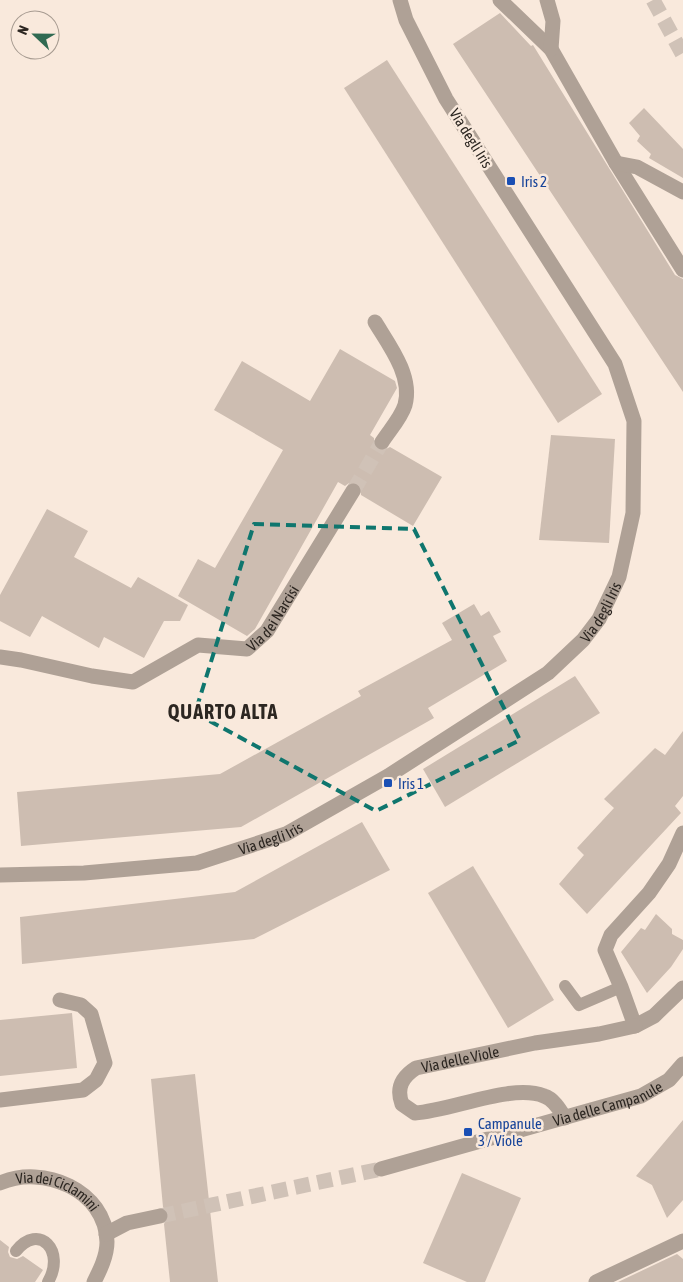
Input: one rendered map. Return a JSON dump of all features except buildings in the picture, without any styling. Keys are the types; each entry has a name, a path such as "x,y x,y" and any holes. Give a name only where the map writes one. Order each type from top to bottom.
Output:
{"street":[{"name":"Via degli Iris","path":"0,874 84,874 197,863 286,834 388,776 548,673 583,640 599,619 618,577 633,513 634,421 615,364 446,99 406,20 400,0"},
{"path":"500,0 551,49 616,163 683,270"},
{"path":"547,0 553,21 551,49"},
{"path":"616,163 636,167 683,192"},
{"path":"376,322 394,354 406,384 404,406 382,442"},
{"name":"Via dei Narcisi","path":"0,657 22,660 92,676 133,682 198,644 247,649 267,631 353,490"},
{"path":"635,1026 621,987 607,957 605,947 611,935 649,893 669,864 683,833"},
{"name":"Via delle Viole","path":"565,1118 554,1102 545,1096 519,1092 415,1113 402,1104 399,1091 404,1078 416,1068 535,1043 599,1034 635,1026 654,1016 683,988"},
{"path":"0,1100 84,1090 96,1080 105,1063 91,1014 81,1005 60,1000"},
{"name":"Via delle Campanule","path":"381,1169 641,1096 668,1080 683,1064"},
{"name":"Via dei Ciclamini","path":"0,1183 20,1178 38,1177 54,1180 70,1186 83,1194 96,1206 106,1234 104,1257 94,1282"},
{"path":"106,1234 127,1224 160,1216"},
{"path":"596,1282 683,1241"}],"lane":[{"path":"565,986 579,1005 621,987"},
{"path":"16,1251 22,1244 31,1239 46,1242 55,1257 55,1266 48,1282"}],"highlighted area":[{"path":"254,524 414,529 520,740 376,811 195,713"}],"tunnel":[{"path":"653,0 683,55"},
{"path":"353,491 382,442"},
{"path":"160,1216 381,1169"}],"place":[{"name":"Iris 2","path":"511,181"},
{"name":"Iris 1","path":"388,783"},
{"name":"Campanule 3 / Viole","path":"468,1132"}],"district":[{"name":"QUARTO ALTA","path":"223,711"}]}
